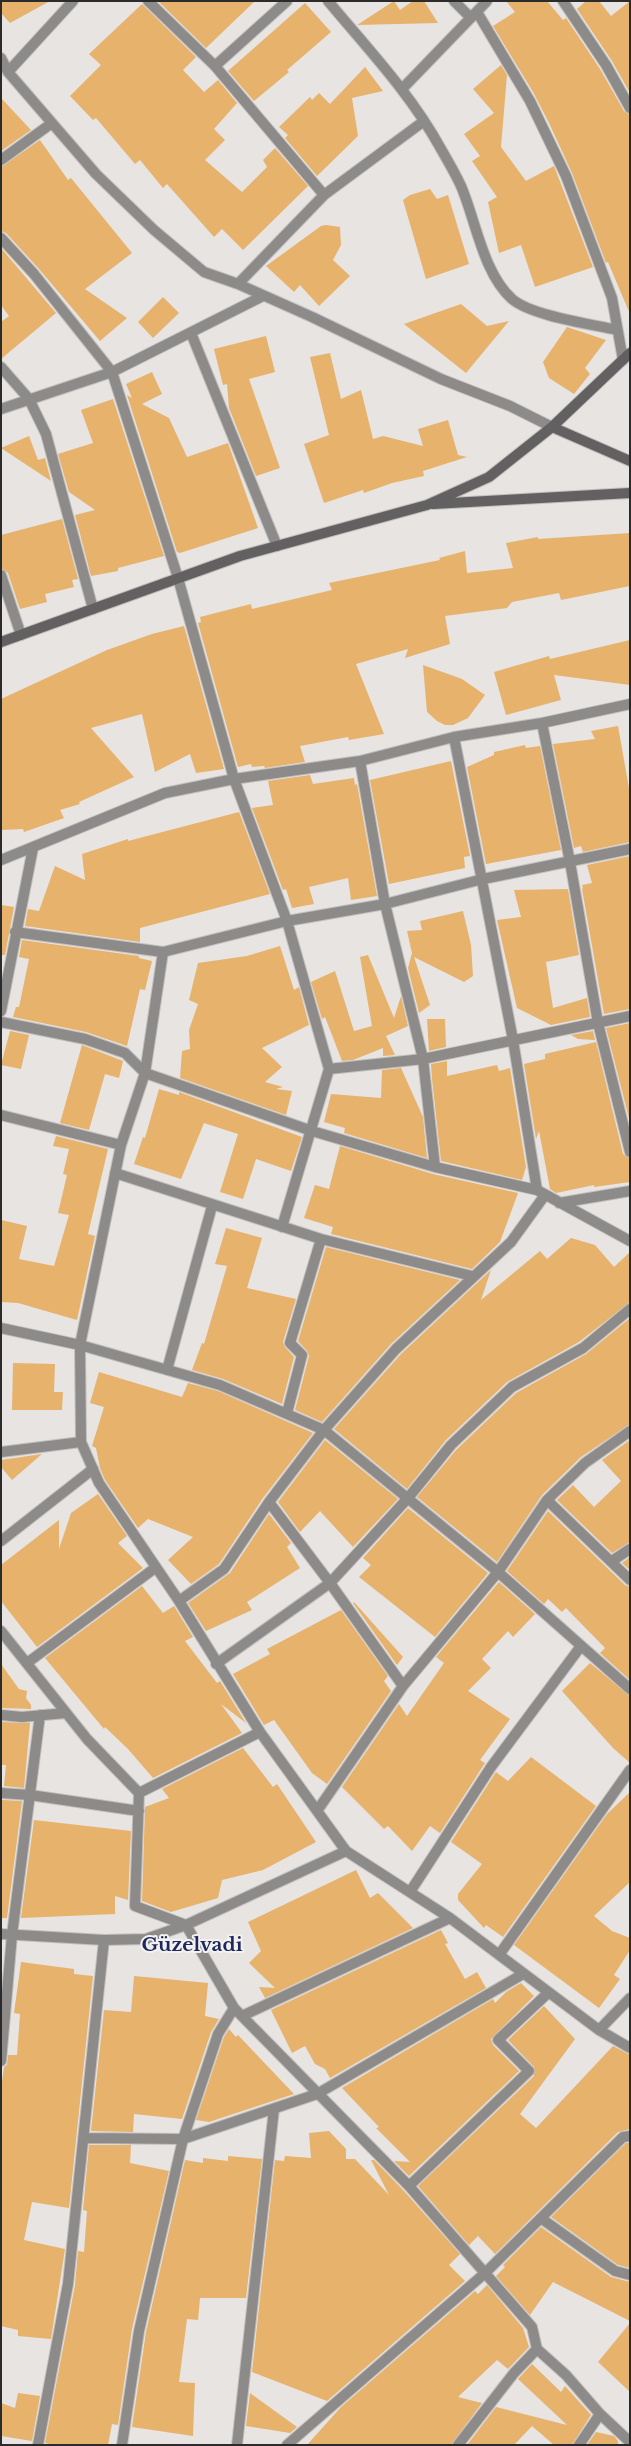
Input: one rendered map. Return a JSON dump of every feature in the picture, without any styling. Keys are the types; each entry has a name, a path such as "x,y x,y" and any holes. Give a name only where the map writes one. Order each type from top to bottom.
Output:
{"main road":[{"path":"1,642 178,578 278,546 427,505 489,476 552,427 626,357"},
{"path":"552,427 630,461"},
{"path":"427,505 630,493"}],"street":[{"path":"8,72 73,1"},
{"path":"148,1 215,66 324,195"},
{"path":"215,66 287,1"},
{"path":"328,1 402,89 424,121 461,186 492,270 503,290 514,301 547,314 617,330"},
{"path":"454,1 474,15 530,101 566,176 612,298 617,330 626,357"},
{"path":"402,89 487,1"},
{"path":"563,1 606,65 630,108"},
{"path":"1,58 8,72 96,174 154,230 204,272 238,284 312,317 441,380 510,406 552,427"},
{"path":"238,284 324,195 424,121"},
{"path":"1,160 52,123"},
{"path":"1,238 34,274 112,372 178,578 234,779 287,920 329,1069 282,1227"},
{"path":"1,409 112,372 264,296"},
{"path":"191,333 278,546"},
{"path":"1,367 29,399 46,434 93,609"},
{"path":"1,574 21,635"},
{"path":"1,860 165,793 234,779 360,761 454,737 542,723 630,704"},
{"path":"542,723 570,862 598,1023 630,1152"},
{"path":"179,1601 224,1569 269,1502 324,1430 396,1349 472,1276 511,1242 541,1193 483,879 454,737"},
{"path":"360,761 385,904 424,1059 435,1167"},
{"path":"1,1012 15,932 33,848"},
{"path":"15,932 163,952 287,920 385,904 483,879 630,849"},
{"path":"163,952 146,1073 121,1145 80,1345 81,1442 99,1484 179,1601 216,1664 260,1732 346,1851 450,1918 599,2030 630,2048"},
{"path":"329,1069 424,1059 630,1016"},
{"path":"1,1022 85,1040 125,1053 146,1073 312,1130 435,1167 541,1193 630,1241"},
{"path":"1,1114 121,1145"},
{"path":"115,1173 212,1206 321,1239 472,1276"},
{"path":"560,1203 630,1191"},
{"path":"167,1370 212,1206"},
{"path":"287,1413 302,1355 290,1343 321,1239"},
{"path":"216,1664 330,1583 408,1498 451,1445 512,1387 583,1348 630,1309"},
{"path":"1,1328 80,1345 220,1385 324,1430 498,1572 630,1689"},
{"path":"317,1811 403,1686 498,1572 547,1500 585,1463 630,1431"},
{"path":"1,1452 81,1442"},
{"path":"1,1541 93,1469"},
{"path":"547,1500 630,1580"},
{"path":"269,1502 330,1583 403,1686"},
{"path":"612,1561 630,1549"},
{"path":"26,1664 155,1568"},
{"path":"1,1632 87,1740 139,1793 135,1906 186,1925 234,2008 409,2186 532,2327 537,2349 566,2375 600,2414 630,2442"},
{"path":"410,1892 491,1767 581,1646"},
{"path":"1,1715 66,1713"},
{"path":"1,2061 12,1934 40,1715"},
{"path":"139,1793 260,1732"},
{"path":"499,1955 630,1770"},
{"path":"1,1793 30,1795 138,1811"},
{"path":"1,1934 104,1940 146,1939 186,1925 346,1851"},
{"path":"242,2016 450,1918"},
{"path":"38,2445 68,2284 104,1940"},
{"path":"84,2138 183,2139 317,2094 523,1974"},
{"path":"409,2186 529,2071 498,2040 548,1992"},
{"path":"599,2030 630,1998"},
{"path":"122,2445 139,2331 183,2139 218,2034 234,2008"},
{"path":"237,2445 274,2110"},
{"path":"288,2445 484,2274 542,2219 623,2137 630,2136"},
{"path":"542,2219 615,2271 630,2275"},
{"path":"458,2445 514,2373 537,2349"},
{"path":"579,2445 600,2414"}],"building":[{"path":"1,1 50,1 10,23 1,13"},
{"path":"158,1 255,1 206,48"},
{"path":"394,1 400,10 413,1 424,1 438,23 357,25"},
{"path":"506,1 547,1 563,20 566,18 600,69 624,111 630,115 630,314 608,262 606,263 572,173 549,123 533,92 493,26 515,12"},
{"path":"586,1 599,1 611,16 630,1 630,93 612,61 577,9"},
{"path":"305,3 331,32 287,70 289,72 254,101 228,71"},
{"path":"142,4 196,57 183,70 204,92 218,80 237,103 214,129 225,140 205,160 242,192 267,167 263,160 275,148 308,186 243,250 222,229 214,237 167,184 163,188 140,160 135,164 96,118 93,120 70,96 101,65 89,54"},
{"path":"501,65 507,75 501,147 526,181 554,166 593,267 535,287 521,245 499,253 488,202 497,197 472,161 480,156 464,134 494,113 473,89"},
{"path":"365,67 383,91 352,98 358,136 317,176 285,138 288,135 279,127 310,97 312,100 319,93 330,104"},
{"path":"1,98 31,130 1,151"},
{"path":"40,140 68,180 71,178 132,253 85,289 127,318 100,341 39,269 6,233 1,231 1,167"},
{"path":"430,189 437,199 448,195 469,264 426,279 403,200 410,195"},
{"path":"321,226 340,227 341,245 333,260 350,276 319,306 300,285 294,292 266,266"},
{"path":"1,248 56,313 1,359 1,322 9,316 1,305"},
{"path":"163,297 179,313 153,338 138,322"},
{"path":"461,304 487,326 509,321 466,373 404,324"},
{"path":"567,327 606,340 585,368 590,374 574,394 549,378 543,362"},
{"path":"266,336 275,372 249,379 280,468 256,476 229,408 227,384 223,385 214,349"},
{"path":"330,353 341,399 361,390 373,439 383,436 423,446 418,429 448,420 458,455 467,457 423,471 424,476 392,483 364,493 363,490 324,503 304,444 329,435 310,357"},
{"path":"152,372 162,394 142,404 169,418 187,457 228,443 258,528 180,553 177,552 127,395 132,398 126,384"},
{"path":"113,399 164,556 118,568 118,571 91,576 75,515 95,510 69,492 58,454 93,443 81,410"},
{"path":"29,436 38,460 45,458 51,481 1,448"},
{"path":"62,519 78,579 72,580 74,587 45,594 47,602 20,609 8,573 1,568 1,535"},
{"path":"630,533 630,586 561,600 559,593 512,602 507,608 445,616 450,644 405,658 408,649 356,664 384,734 349,740 348,737 300,746 305,762 265,768 264,766 252,767 251,764 238,767 198,623 201,622 200,617 251,604 252,609 332,590 329,583 440,560 439,558 465,551 467,573 513,568 506,543 538,537 538,539"},
{"path":"184,626 224,769 196,773 190,754 155,772 142,714 91,728 134,777 79,802 80,804 60,810 64,818 24,832 23,829 1,830 1,699 107,650 152,634"},
{"path":"630,640 630,685 554,675 561,700 506,715 494,672 549,656 550,659"},
{"path":"423,665 462,679 485,695 468,718 453,725 445,725 427,712"},
{"path":"618,726 630,794 630,842 583,852 581,846 574,848 553,744 595,739 591,731"},
{"path":"525,745 526,748 540,746 561,850 486,864 467,767 494,755 494,752"},
{"path":"451,761 470,856 464,857 465,868 389,884 370,780"},
{"path":"310,775 313,784 354,778 355,785 357,784 377,896 351,900 348,878 309,887 314,904 292,908 286,889 283,890 252,808 273,805 268,781"},
{"path":"239,812 270,894 140,928 140,942 25,926 28,909 39,911 55,866 85,880 82,854 128,839 128,841"},
{"path":"630,856 630,1009 604,1014 582,885 592,883 587,865"},
{"path":"568,889 579,955 546,962 553,1008 587,998 590,1017 551,1025 517,1008 497,920 521,917 514,890"},
{"path":"1,905 14,907 5,955 1,955"},
{"path":"463,911 471,945 473,976 464,982 414,957 430,1005 419,1013 408,968 412,953 407,931 422,930 420,921"},
{"path":"22,940 139,956 139,958 152,961 145,990 140,989 127,1046 86,1032 13,1017 16,1007 19,1007 29,959 19,957"},
{"path":"280,946 294,990 299,987 309,1025 262,1048 282,1067 265,1082 283,1087 276,1089 292,1091 286,1115 180,1078 182,1051 190,1049 189,1030 198,1004 189,1000 198,963 247,956"},
{"path":"368,955 394,1018 401,996 408,1026 386,1036 395,1055 383,1056 383,1048 353,1060 342,1061 325,1017 322,1019 311,982 335,971 354,1031 372,1026 360,957"},
{"path":"427,1019 445,1019 446,1047 429,1051"},
{"path":"630,1023 630,1122 606,1028"},
{"path":"10,1031 29,1035 21,1069 1,1065"},
{"path":"593,1031 595,1040 578,1039 571,1035"},
{"path":"596,1042 623,1154 630,1159 630,1182 594,1187 594,1185 556,1193 550,1189 539,1131 536,1139 524,1064 545,1059 545,1054"},
{"path":"82,1045 123,1061 119,1078 105,1074 89,1130 60,1123"},
{"path":"447,1061 447,1076 497,1065 499,1071 510,1068 526,1167 522,1180 441,1161 431,1064"},
{"path":"401,1068 423,1117 427,1158 344,1133 345,1128 324,1122 331,1094 381,1098 382,1070"},
{"path":"159,1089 179,1095 179,1092 302,1137 291,1171 256,1159 243,1199 220,1192 238,1134 204,1123 181,1179 134,1164 143,1137 145,1138"},
{"path":"56,1136 108,1149 88,1234 95,1236 77,1320 18,1303 1,1302 1,1220 27,1226 19,1259 54,1266 69,1215 58,1213 67,1175 63,1174 69,1149 53,1146"},
{"path":"340,1146 433,1174 518,1193 500,1242 472,1269 331,1234 333,1227 304,1218 315,1185 329,1189"},
{"path":"226,1228 262,1238 247,1288 296,1299 283,1342 294,1357 282,1404 223,1379 192,1370 202,1343 204,1344 227,1266 215,1264"},
{"path":"571,1238 595,1245 614,1267 630,1252 630,1302 579,1342 507,1382 446,1440 407,1489 334,1429 401,1354 491,1270 481,1300 540,1251 547,1259"},
{"path":"326,1247 460,1280 391,1344 322,1422 295,1410 309,1356 298,1341"},
{"path":"630,1318 630,1424 581,1457 542,1495 497,1562 417,1497 456,1450 516,1393 586,1354"},
{"path":"13,1363 55,1364 54,1392 63,1392 62,1410 12,1410"},
{"path":"99,1372 182,1397 188,1383 218,1391 313,1433 263,1498 219,1564 191,1584 168,1560 193,1537 148,1519 138,1528 105,1480 100,1468 96,1448 92,1446 104,1407 90,1403"},
{"path":"325,1440 398,1499 353,1547 320,1511 300,1532 278,1502"},
{"path":"630,1440 630,1542 612,1553 557,1500 573,1485 594,1507 621,1481 602,1460"},
{"path":"42,1454 12,1480 1,1467 1,1460"},
{"path":"98,1494 127,1536 118,1543 143,1568 37,1647 1,1601 1,1565 59,1520 59,1549 71,1513"},
{"path":"408,1508 488,1573 435,1637 359,1577 371,1565 363,1558"},
{"path":"548,1511 625,1585 630,1587 630,1680 600,1653 605,1648 566,1608 562,1612 548,1599 544,1604 507,1571"},
{"path":"269,1514 291,1543 287,1547 300,1568 247,1602 252,1610 206,1631 188,1603 230,1573"},
{"path":"630,1557 630,1570 622,1563"},
{"path":"499,1582 535,1614 513,1637 508,1631 482,1659 491,1668 468,1691 510,1719 480,1760 485,1763 440,1833 430,1826 412,1851 388,1826 384,1829 342,1787 399,1704 407,1716 444,1663 436,1657"},
{"path":"142,1586 163,1613 174,1606 193,1637 185,1641 217,1683 220,1681 246,1723 221,1704 242,1733 153,1778 128,1749 105,1727 104,1729 45,1658"},
{"path":"353,1603 403,1657 397,1665"},
{"path":"341,1610 388,1676 384,1681 391,1691 327,1784 312,1773 274,1720 264,1725 233,1674 270,1654 267,1649"},
{"path":"590,1663 630,1696 630,1763 613,1748 562,1691"},
{"path":"1,1664 19,1689 27,1691 26,1698 31,1705 31,1709 1,1708"},
{"path":"1,1722 30,1723 24,1788 4,1786 6,1765 1,1765"},
{"path":"243,1748 273,1787 277,1784 316,1842 263,1870 222,1880 218,1898 171,1912 142,1901 145,1807 169,1798 162,1789"},
{"path":"531,1757 596,1806 503,1937 486,1925 484,1928 458,1900 458,1894 482,1864 451,1842 496,1772 508,1781"},
{"path":"630,1792 630,1882 594,1916 612,1931 630,1938 630,1950 614,1975 620,1979 599,2008 514,1945 607,1814"},
{"path":"2,1800 22,1801 7,1918 1,1918"},
{"path":"34,1820 131,1831 128,1900 115,1896 115,1914 21,1918"},
{"path":"356,1870 370,1898 378,1893 413,1928 265,1998 259,1987 275,1988 249,1963 261,1951 248,1922"},
{"path":"441,1930 448,1943 445,1944 465,1979 477,1972 486,1988 330,2078 325,2069 315,2064 305,2046 292,2053 271,2010"},
{"path":"21,1962 74,1969 74,1974 93,1976 69,2208 32,2202 24,2240 65,2249 51,2339 18,2336 18,2330 1,2326 1,2089 8,2055 17,2055 20,2014 14,2013"},
{"path":"134,1976 208,1983 205,2016 219,2019 211,2032 182,2119 134,2114 133,2132 91,2131 104,2010 131,2012"},
{"path":"521,1983 534,1996 491,2039 493,2045 519,2071 409,2176 394,2161 410,2162 376,2128 379,2127 342,2088 493,1999 495,2003 506,1992"},
{"path":"544,2006 575,2039 520,2114 536,2128 613,2046 630,2055 630,2129 618,2132 495,2254 478,2236 469,2245 418,2186 534,2076 534,2067 508,2040"},
{"path":"229,2029 236,2037 238,2035 294,2094 209,2122 196,2120 224,2037"},
{"path":"329,2131 346,2149 346,2159 355,2159 389,2195 371,2160 374,2160 404,2191 460,2254 449,2265 465,2281 327,2401 252,2372 275,2160 284,2161 285,2156 311,2158 309,2133"},
{"path":"626,2143 630,2143 630,2268 618,2265 551,2217"},
{"path":"89,2145 131,2145 130,2163 169,2171 132,2329 118,2425 112,2424 108,2445 53,2445 45,2443 75,2285 78,2251 84,2252 87,2211 83,2210"},
{"path":"228,2156 262,2159 246,2298 200,2298 198,2320 187,2319 179,2382 195,2383 193,2436 132,2427 146,2332 185,2160 203,2163 203,2158 228,2161"},
{"path":"541,2227 611,2277 630,2282 630,2321 553,2282 530,2315 496,2276 505,2267 503,2265"},
{"path":"487,2285 523,2328 529,2347 508,2369 497,2360 458,2397 482,2403 451,2445 307,2445 341,2407 475,2291 478,2294"},
{"path":"630,2323 630,2392 598,2362"},
{"path":"532,2364 561,2392 565,2386 591,2415 572,2445 554,2445 532,2426 514,2445 467,2445 496,2407 567,2425 518,2379"},
{"path":"18,2393 40,2396 32,2441 1,2436 1,2403 15,2408"},
{"path":"250,2393 297,2427 290,2433 246,2426"},
{"path":"596,2432 614,2436 618,2441 618,2445 587,2445"}],"district":[{"name":"Güzelvadi","path":"192,1946"}]}
